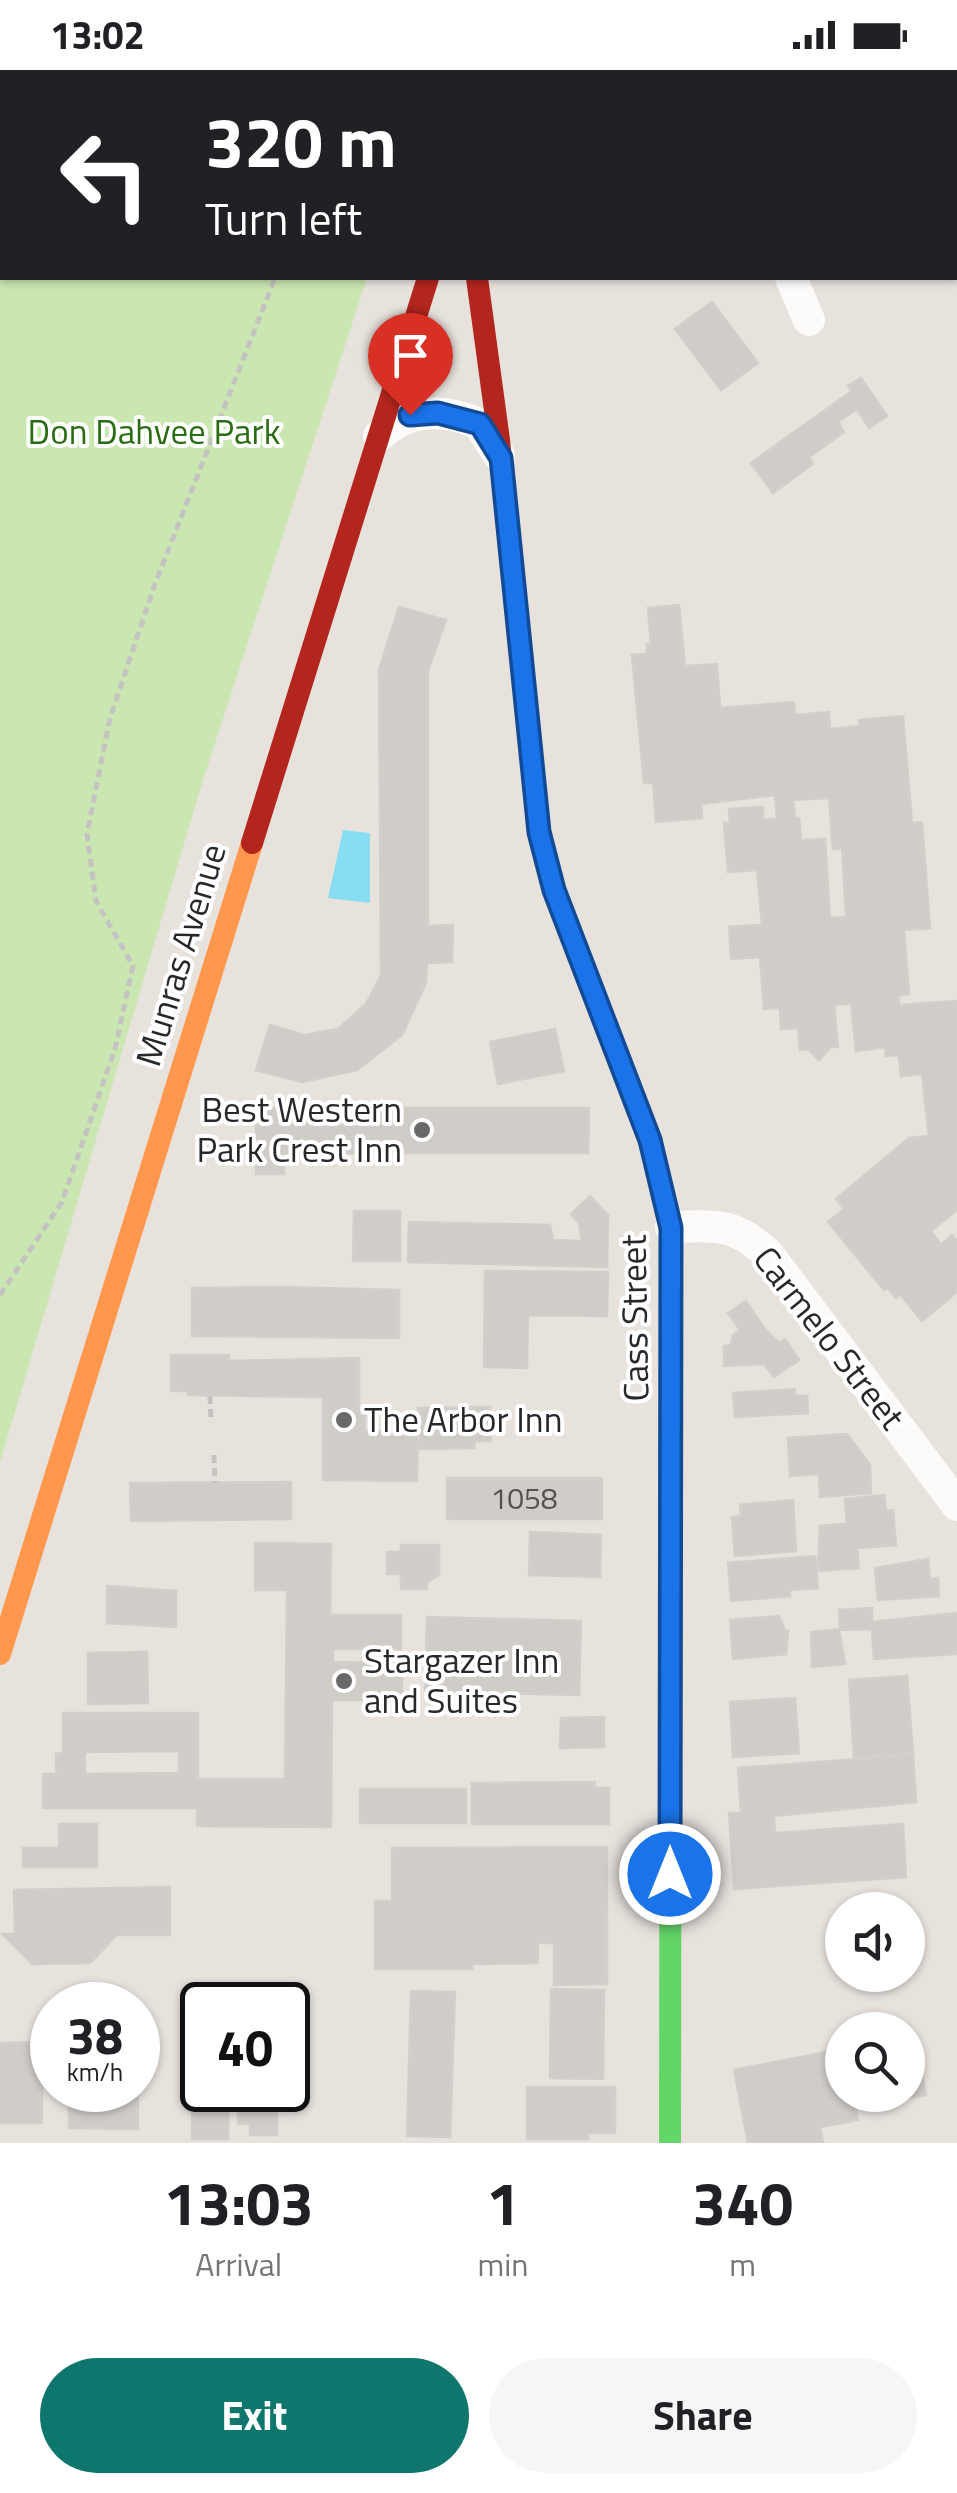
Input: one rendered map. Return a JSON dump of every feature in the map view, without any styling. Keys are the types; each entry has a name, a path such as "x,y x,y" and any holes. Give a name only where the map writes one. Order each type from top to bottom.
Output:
{"street":[{"name":"Munras Avenue","path":"0,1654 427,280"},
{"name":"Cass Street","path":"478,280 501,458 539,832 554,890 650,1140 671,1228 670,2143"},
{"path":"792,280 809,320"},
{"path":"379,436 410,415 438,413 480,424 501,458"},
{"name":"Carmelo Street","path":"671,1228 725,1225 747,1234 770,1255 957,1505"}],"path":[{"path":"0,1295 62,1202 115,1049 134,966 96,901 87,834 110,718 155,584 274,280"},
{"path":"210,1396 211,1421"},
{"path":"214,1455 214,1483"}],"green space":[{"name":"Don Dahvee Park","path":"0,280 366,280 203,780 0,1462"}],"water":[{"path":"343,830 370,833 370,903 328,898"}],"building":[{"path":"712,302 758,363 721,390 675,329"},
{"path":"861,378 887,416 869,428 857,409 838,422 844,432 809,457 813,464 773,493 751,463 852,391 848,386"},
{"path":"679,605 685,666 717,664 720,708 794,702 795,715 829,712 830,729 860,726 859,720 903,716 912,823 922,822 930,928 904,930 909,994 898,996 899,1005 957,1001 957,1210 931,1231 941,1245 952,1235 957,1241 957,1292 922,1321 900,1294 896,1298 887,1287 884,1290 828,1222 844,1209 836,1199 909,1138 929,1136 922,1074 901,1076 899,1055 886,1056 885,1047 856,1051 851,1003 834,1005 838,1047 831,1047 819,1060 808,1049 800,1050 798,1028 781,1029 780,1008 764,1009 760,957 731,959 729,927 762,925 757,870 728,872 724,823 730,823 729,809 763,807 763,820 777,819 775,795 701,804 702,818 656,822 653,783 644,783 632,655 647,654 647,644 651,644 648,608","holes":["829,798 833,849 842,848 846,917 830,918 825,839 801,840 793,800"]},
{"path":"399,607 446,620 428,670 428,926 453,925 452,962 427,963 426,983 402,1035 357,1070 302,1082 256,1070 270,1025 304,1035 338,1029 366,1004 381,975 379,670"},
{"path":"555,1029 564,1071 498,1084 490,1042"},
{"name":"Best Western Park Crest Inn","path":"256,1108 589,1108 588,1153 284,1153 284,1174 256,1174"},
{"name":"Best Western Park Crest Inn","path":"590,1196 608,1215 607,1267 408,1262 409,1222 550,1225 553,1240 582,1241 579,1223 571,1214"},
{"name":"Best Western Park Crest Inn","path":"354,1211 400,1211 400,1261 353,1261"},
{"path":"485,1271 608,1272 607,1316 528,1315 527,1368 484,1367"},
{"path":"192,1288 399,1290 399,1338 192,1336"},
{"path":"746,1301 764,1328 779,1343 785,1339 799,1360 774,1377 764,1364 724,1366 724,1346 731,1345 733,1335 740,1330 728,1313"},
{"name":"The Arbor Inn","path":"171,1355 229,1355 228,1361 359,1358 359,1409 365,1409 365,1431 418,1431 417,1481 323,1480 323,1397 188,1395 188,1391 171,1391"},
{"path":"795,1389 795,1396 807,1396 808,1413 735,1417 733,1393"},
{"name":"The Arbor Inn","path":"490,1407 491,1441 474,1441 474,1448 419,1449 418,1408"},
{"path":"847,1434 870,1465 871,1493 820,1497 819,1474 790,1476 788,1438"},
{"name":"The Arbor Inn","path":"447,1478 602,1478 602,1519 447,1519"},
{"name":"The Arbor Inn","path":"291,1482 291,1519 131,1521 130,1483"},
{"path":"884,1495 886,1511 893,1510 896,1545 857,1548 859,1568 818,1571 820,1526 847,1524 845,1499"},
{"path":"793,1500 796,1551 735,1556 732,1517 741,1516 740,1505"},
{"path":"530,1532 601,1535 600,1577 529,1575"},
{"name":"Stargazer Inn and Suites","path":"255,1543 331,1544 330,1615 401,1615 401,1649 333,1649 333,1662 402,1663 402,1700 332,1700 331,1827 197,1826 197,1808 43,1808 43,1774 68,1774 56,1771 56,1754 69,1751 63,1751 63,1713 198,1713 198,1779 285,1779 287,1590 255,1590","holes":["179,1751 179,1773 85,1774 85,1752"]},
{"path":"401,1545 439,1545 439,1575 427,1582 427,1589 401,1589 401,1574 387,1574 387,1552 401,1552"},
{"path":"815,1556 818,1588 790,1590 790,1596 731,1601 728,1563"},
{"path":"928,1559 930,1579 938,1578 939,1596 878,1600 875,1568"},
{"path":"107,1586 176,1591 176,1627 107,1623"},
{"path":"872,1608 872,1622 957,1613 957,1654 874,1659 872,1629 840,1630 839,1610"},
{"path":"779,1616 788,1631 786,1654 733,1659 730,1620"},
{"path":"427,1617 581,1621 579,1695 425,1691"},
{"path":"839,1629 845,1664 812,1667 811,1632"},
{"path":"147,1652 148,1703 88,1704 88,1653"},
{"path":"907,1676 913,1753 854,1757 849,1680"},
{"path":"795,1698 799,1753 733,1757 730,1702"},
{"path":"604,1717 604,1747 560,1748 561,1718"},
{"path":"913,1755 916,1802 774,1816 775,1833 903,1824 906,1877 734,1889 729,1813 741,1813 738,1768"},
{"path":"595,1782 594,1788 609,1788 609,1824 472,1824 472,1783"},
{"path":"360,1789 466,1789 466,1823 360,1823"},
{"path":"59,1824 97,1824 97,1867 23,1867 23,1848 59,1848"},
{"path":"607,1847 607,1984 554,1985 554,1943 538,1943 538,1963 472,1964 472,1969 375,1969 375,1901 392,1901 392,1848"},
{"path":"170,1887 170,1935 117,1935 90,1963 32,1964 2,1934 15,1934 14,1890"},
{"path":"551,1989 604,1990 603,2079 550,2078"},
{"path":"411,1991 455,1992 450,2137 407,2136"},
{"path":"30,2042 30,2112 42,2112 42,2123 0,2123 0,2043"},
{"path":"825,2052 825,2112 857,2112 858,2120 820,2127 823,2143 748,2143 734,2070"},
{"path":"527,2087 615,2087 615,2133 588,2133 588,2139 527,2139"},
{"path":"69,2112 138,2112 138,2129 69,2128"},
{"path":"192,2112 229,2112 228,2139 192,2139"},
{"path":"238,2112 277,2112 277,2135 250,2135 250,2124 238,2124"}],"traffic: fast":[{"path":"670,2143 671,1430"}],"traffic: slow":[{"path":"0,1654 252,843"},
{"path":"557,898 650,1139 671,1227 671,1430"}],"traffic: jam":[{"path":"252,843 427,280"},
{"path":"477,280 499,440 539,832 557,898"}],"place":[{"name":"Best Western Park Crest Inn","path":"422,1130"},
{"name":"The Arbor Inn","path":"344,1420"},
{"name":"Stargazer Inn and Suites","path":"344,1681"}],"route":[{"path":"410,415 438,413 480,424 501,458 539,832 554,890 650,1140 671,1228 670,1874"}]}
